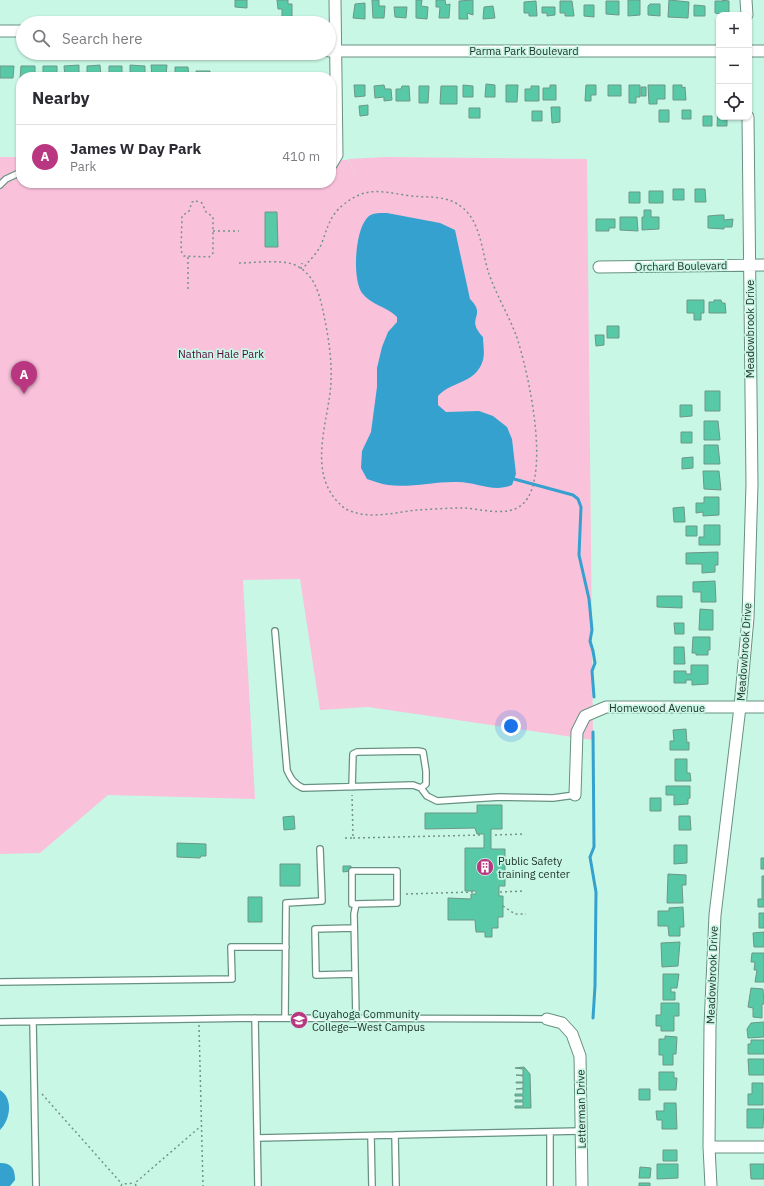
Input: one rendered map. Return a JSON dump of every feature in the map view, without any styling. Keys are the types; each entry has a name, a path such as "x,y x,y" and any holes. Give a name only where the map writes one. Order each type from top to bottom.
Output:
{"street":[{"path":"334,16 335,0"},
{"path":"746,0 747,12"},
{"path":"0,31 16,31"},
{"name":"Parma Park Boulevard","path":"336,51 716,51"},
{"path":"752,51 764,51"},
{"path":"333,60 334,72"},
{"name":"Meadowbrook Drive","path":"711,1186 709,1148 710,1026 715,915 740,707 748,618 752,484 748,120"},
{"path":"336,129 336,157"},
{"name":"Orchard Boulevard","path":"599,267 764,265"},
{"name":"Homewood Avenue","path":"575,795 577,732 585,716 606,707 764,707"},
{"name":"Letterman Drive","path":"547,1018 562,1023 572,1034 580,1056 582,1186"},
{"path":"709,1148 764,1146"}],"lane":[{"path":"0,185 6,179 16,174"},
{"path":"275,631 287,770 291,779 297,785 303,788 412,785 421,788 427,796 437,801 500,797 553,798 575,795"},
{"path":"352,787 353,754 357,752 418,751 423,752 426,771 426,784 421,788"},
{"path":"285,1018 286,902 322,901 320,849"},
{"path":"352,871 397,871 397,903 356,904 352,904 352,871"},
{"path":"356,904 354,914 356,1018"},
{"path":"354,928 315,930 316,975 355,974"},
{"path":"0,982 232,979 231,947 286,947"},
{"path":"255,1018 258,1186"},
{"path":"0,1022 255,1018 547,1018"},
{"path":"33,1022 36,1186"},
{"path":"258,1138 581,1131"},
{"path":"550,1132 550,1186"},
{"path":"395,1135 396,1186"},
{"path":"371,1136 372,1186"}],"path":[{"path":"239,263 287,263 302,269 313,280 318,290 329,342 331,379 321,448 321,463 328,488 342,507 349,511 368,515 433,509 466,508 508,511 520,507 525,502 530,492 535,473 537,440 534,415 521,351 510,318 490,276 477,229 463,207 453,200 438,196 404,195 384,190 366,193 348,202 338,210 327,227 320,248 302,269"},
{"path":"196,201 202,203 206,212 212,215 213,231 212,255 209,257 184,256 181,251 181,218 188,210 192,202 196,201"},
{"path":"213,231 239,231"},
{"path":"188,257 188,290"},
{"path":"302,263 302,269"},
{"path":"352,787 353,838"},
{"path":"495,835 524,834"},
{"path":"345,838 483,835"},
{"path":"406,894 473,892"},
{"path":"500,892 525,892"},
{"path":"503,906 515,914 526,914"},
{"path":"199,1026 203,1186"},
{"path":"34,1085 121,1185 135,1183 202,1126"}],"green space":[{"name":"Nathan Hale Park","path":"0,157 16,157 16,188 336,188 336,160 348,160 357,177 348,159 386,157 587,159 593,740 368,707 320,710 300,579 243,580 255,799 108,795 40,853 0,854"}],"water":[{"path":"387,213 440,223 455,230 470,299 477,310 475,325 483,337 484,357 480,368 475,374 470,378 450,387 438,396 438,405 446,412 479,411 493,416 507,427 512,439 516,474 512,485 492,488 465,482 449,482 405,486 388,485 367,479 361,468 362,451 371,432 377,387 377,368 382,347 388,332 397,322 397,317 393,313 370,300 362,293 357,277 356,255 360,233 367,218 374,214"},
{"path":"0,1090 7,1099 9,1110 6,1121 0,1130"},
{"path":"0,1163 10,1165 12,1167 15,1180 10,1186 0,1186"}],"building":[{"path":"235,0 247,0 247,8 235,7"},
{"path":"277,0 288,0 288,4 292,4 292,16 282,16 282,9 278,9"},
{"path":"372,0 379,0 379,6 385,6 384,18 373,18"},
{"path":"416,0 422,0 421,6 428,7 427,19 416,18"},
{"path":"436,0 445,0 446,5 450,4 449,18 439,18 440,7 436,7"},
{"path":"473,0 473,15 467,13 468,19 459,19 459,1"},
{"path":"628,0 640,0 640,15 628,16"},
{"path":"669,0 689,2 688,18 668,17"},
{"path":"722,0 729,1 729,12 715,13 715,1 724,1"},
{"path":"536,1 537,16 529,16 529,13 524,13 524,2"},
{"path":"560,1 572,1 574,16 565,16 565,13 560,13"},
{"path":"606,1 619,1 619,15 606,14"},
{"path":"365,3 365,19 353,18 355,4"},
{"path":"650,4 660,4 660,16 648,15 648,6"},
{"path":"584,5 594,5 594,17 584,16"},
{"path":"694,5 705,6 705,16 694,16"},
{"path":"493,6 495,18 483,19 484,7"},
{"path":"394,7 407,7 406,18 395,17"},
{"path":"542,7 555,7 555,15 547,16 547,13 542,13"},
{"path":"79,65 79,72 65,72 64,66"},
{"path":"100,65 101,72 87,72 87,66"},
{"path":"130,65 145,66 145,72 130,72"},
{"path":"151,65 167,65 166,72 152,72"},
{"path":"0,66 14,66 13,78 0,78"},
{"path":"21,66 35,66 35,72 21,72"},
{"path":"43,66 57,66 57,72 43,72"},
{"path":"109,66 122,66 122,72 109,72"},
{"path":"175,67 188,67 188,72 175,72"},
{"path":"196,71 210,71 210,72"},
{"path":"486,84 495,85 495,97 485,97"},
{"path":"354,85 365,85 365,96 355,97"},
{"path":"384,85 385,89 391,89 392,100 384,101 384,97 375,98 374,86"},
{"path":"463,85 473,86 473,97 463,97"},
{"path":"506,85 518,85 517,102 506,102"},
{"path":"550,85 556,85 556,100 543,100 543,88 550,88"},
{"path":"586,85 596,85 596,95 591,95 591,101 585,101"},
{"path":"608,85 621,85 621,96 608,96"},
{"path":"629,85 640,85 640,97 636,97 636,103 629,103"},
{"path":"648,85 665,85 665,99 657,99 657,104 649,104"},
{"path":"673,85 682,85 682,88 685,87 686,100 673,100"},
{"path":"402,86 409,86 410,101 396,101 396,89 401,89"},
{"path":"419,86 429,86 428,103 419,103"},
{"path":"441,86 457,86 457,104 440,104"},
{"path":"531,86 539,86 539,101 525,101 525,89 531,89"},
{"path":"641,87 646,87 646,96 641,96"},
{"path":"368,105 368,115 360,116 359,106"},
{"path":"551,107 560,107 560,122 552,123"},
{"path":"469,108 480,108 480,118 469,118"},
{"path":"659,110 669,110 669,122 659,122"},
{"path":"682,110 691,110 691,119 682,119"},
{"path":"532,111 542,111 542,121 532,121"},
{"path":"703,116 712,116 712,126 703,126"},
{"path":"717,120 727,120 727,126 717,126"},
{"path":"673,189 684,189 684,200 673,200"},
{"path":"695,189 705,189 706,202 695,202"},
{"path":"649,191 663,191 663,203 649,203"},
{"path":"629,192 640,192 640,203 629,203"},
{"path":"644,210 651,210 651,217 659,217 659,229 642,230 642,217 644,217"},
{"path":"265,212 277,212 278,247 265,247"},
{"path":"724,215 724,220 733,219 732,227 724,227 724,229 708,228 708,216"},
{"path":"620,217 637,217 638,231 620,230"},
{"path":"596,219 615,219 615,228 609,228 609,231 596,231"},
{"path":"687,300 704,300 704,313 701,313 701,320 694,320 694,313 687,313"},
{"path":"714,300 721,300 722,303 725,303 726,313 709,313 709,302 714,302"},
{"path":"607,326 619,326 619,338 607,338"},
{"path":"595,335 604,335 604,345 596,346"},
{"path":"705,391 720,391 720,411 705,411"},
{"path":"680,405 692,405 692,416 680,417"},
{"path":"704,421 718,421 720,440 704,440"},
{"path":"681,432 692,432 692,443 681,443"},
{"path":"704,445 718,445 720,464 704,464"},
{"path":"693,457 693,468 682,469 682,458"},
{"path":"703,471 719,471 721,490 704,489"},
{"path":"704,497 719,497 719,515 703,516 703,512 696,513 696,503 704,503"},
{"path":"684,507 685,522 674,522 673,508"},
{"path":"704,525 720,525 720,545 699,545 699,537 704,537"},
{"path":"686,526 697,526 697,536 686,536"},
{"path":"718,552 718,565 715,565 715,572 702,573 702,564 686,564 686,553"},
{"path":"715,581 716,602 701,602 701,592 693,592 693,582"},
{"path":"657,596 682,596 682,608 657,607"},
{"path":"700,609 713,610 713,630 699,630"},
{"path":"674,623 684,623 684,634 675,634"},
{"path":"693,637 710,637 710,650 708,650 708,655 696,655 696,653 692,653"},
{"path":"674,647 684,647 685,664 674,664"},
{"path":"691,665 708,665 708,684 692,685 692,680 686,680 686,683 674,683 674,671 686,671 686,674 691,674"},
{"path":"686,729 689,750 670,750 670,741 674,741 673,730"},
{"path":"675,759 687,759 687,773 690,773 691,781 675,781"},
{"path":"666,786 690,786 690,798 688,799 688,804 674,805 674,795 666,795"},
{"path":"650,798 661,798 661,811 650,811"},
{"name":"Public Safety training center","path":"477,805 502,805 502,829 491,829 491,849 505,849 505,886 499,886 499,896 503,896 503,917 498,917 498,928 492,928 492,937 485,937 485,932 476,932 475,920 448,920 448,898 471,899 471,894 476,894 476,891 465,891 465,848 484,848 484,834 477,834 475,828 425,829 425,813 477,813"},
{"path":"294,816 295,829 284,830 283,817"},
{"path":"679,816 690,816 691,830 679,830"},
{"path":"177,843 206,844 206,856 201,856 200,858 177,857"},
{"path":"674,845 687,845 687,863 674,864"},
{"path":"761,858 764,858 764,869 761,869"},
{"path":"280,864 300,864 300,886 280,886"},
{"path":"343,866 351,866 351,871 343,872"},
{"path":"668,874 686,875 686,885 682,885 683,903 667,903"},
{"path":"762,876 764,876 764,907 758,907 758,899 762,899"},
{"path":"248,897 262,897 262,922 248,922"},
{"path":"683,907 684,927 680,927 680,936 669,936 668,926 658,926 658,911 669,911 669,908"},
{"path":"759,913 764,913 764,928 759,928"},
{"path":"764,932 764,947 754,947 753,933"},
{"path":"680,942 678,966 662,967 661,943"},
{"path":"752,953 764,953 764,982 755,982 757,970 754,970 755,962 751,962"},
{"path":"663,974 679,974 677,988 671,988 671,992 675,992 675,1000 663,1000"},
{"path":"751,988 763,989 764,1004 762,1004 762,1018 753,1017 753,1008 748,1007"},
{"path":"661,1003 679,1003 679,1016 674,1016 674,1031 661,1031 661,1026 656,1026 656,1015 661,1015"},
{"path":"764,1022 764,1037 748,1038 747,1029 751,1023"},
{"path":"665,1036 677,1037 676,1054 673,1054 673,1065 663,1065 663,1055 659,1055 659,1039 665,1039"},
{"path":"751,1040 764,1040 764,1054 748,1054 748,1044 751,1044"},
{"path":"748,1059 764,1059 764,1075 749,1075"},
{"path":"524,1067 530,1074 531,1108 515,1108 515,1106 523,1106 523,1102 515,1102 515,1100 523,1100 523,1096 515,1096 515,1094 523,1094 523,1089 516,1089 523,1088 523,1083 516,1082 523,1082 523,1076 516,1075 523,1075 523,1069 515,1068"},
{"path":"659,1072 674,1072 674,1078 677,1078 676,1090 659,1090"},
{"path":"752,1083 763,1083 763,1105 748,1105 748,1094 752,1094"},
{"path":"639,1089 650,1089 650,1100 639,1100"},
{"path":"664,1103 676,1103 677,1129 662,1129 662,1120 657,1120 656,1111 664,1111"},
{"path":"747,1109 764,1109 763,1128 747,1128"},
{"path":"663,1150 677,1150 677,1161 663,1161"},
{"path":"657,1164 678,1164 678,1178 657,1179"},
{"path":"750,1164 764,1164 764,1179 751,1179"},
{"path":"640,1167 651,1168 650,1178 639,1178"},
{"path":"639,1183 650,1183 650,1186 639,1186"}],"waterway":[{"path":"514,479 573,495 578,499 581,507 579,555 589,599 592,630 590,641 595,663 592,671 594,697"},
{"path":"593,732 594,847 590,857 596,892 595,986 593,1018"}],"place":[{"name":"James W Day Park","path":"24,394"},
{"name":"Public Safety training center","path":"485,867"},
{"name":"Cuyahoga Community College—West Campus","path":"299,1020"}]}
